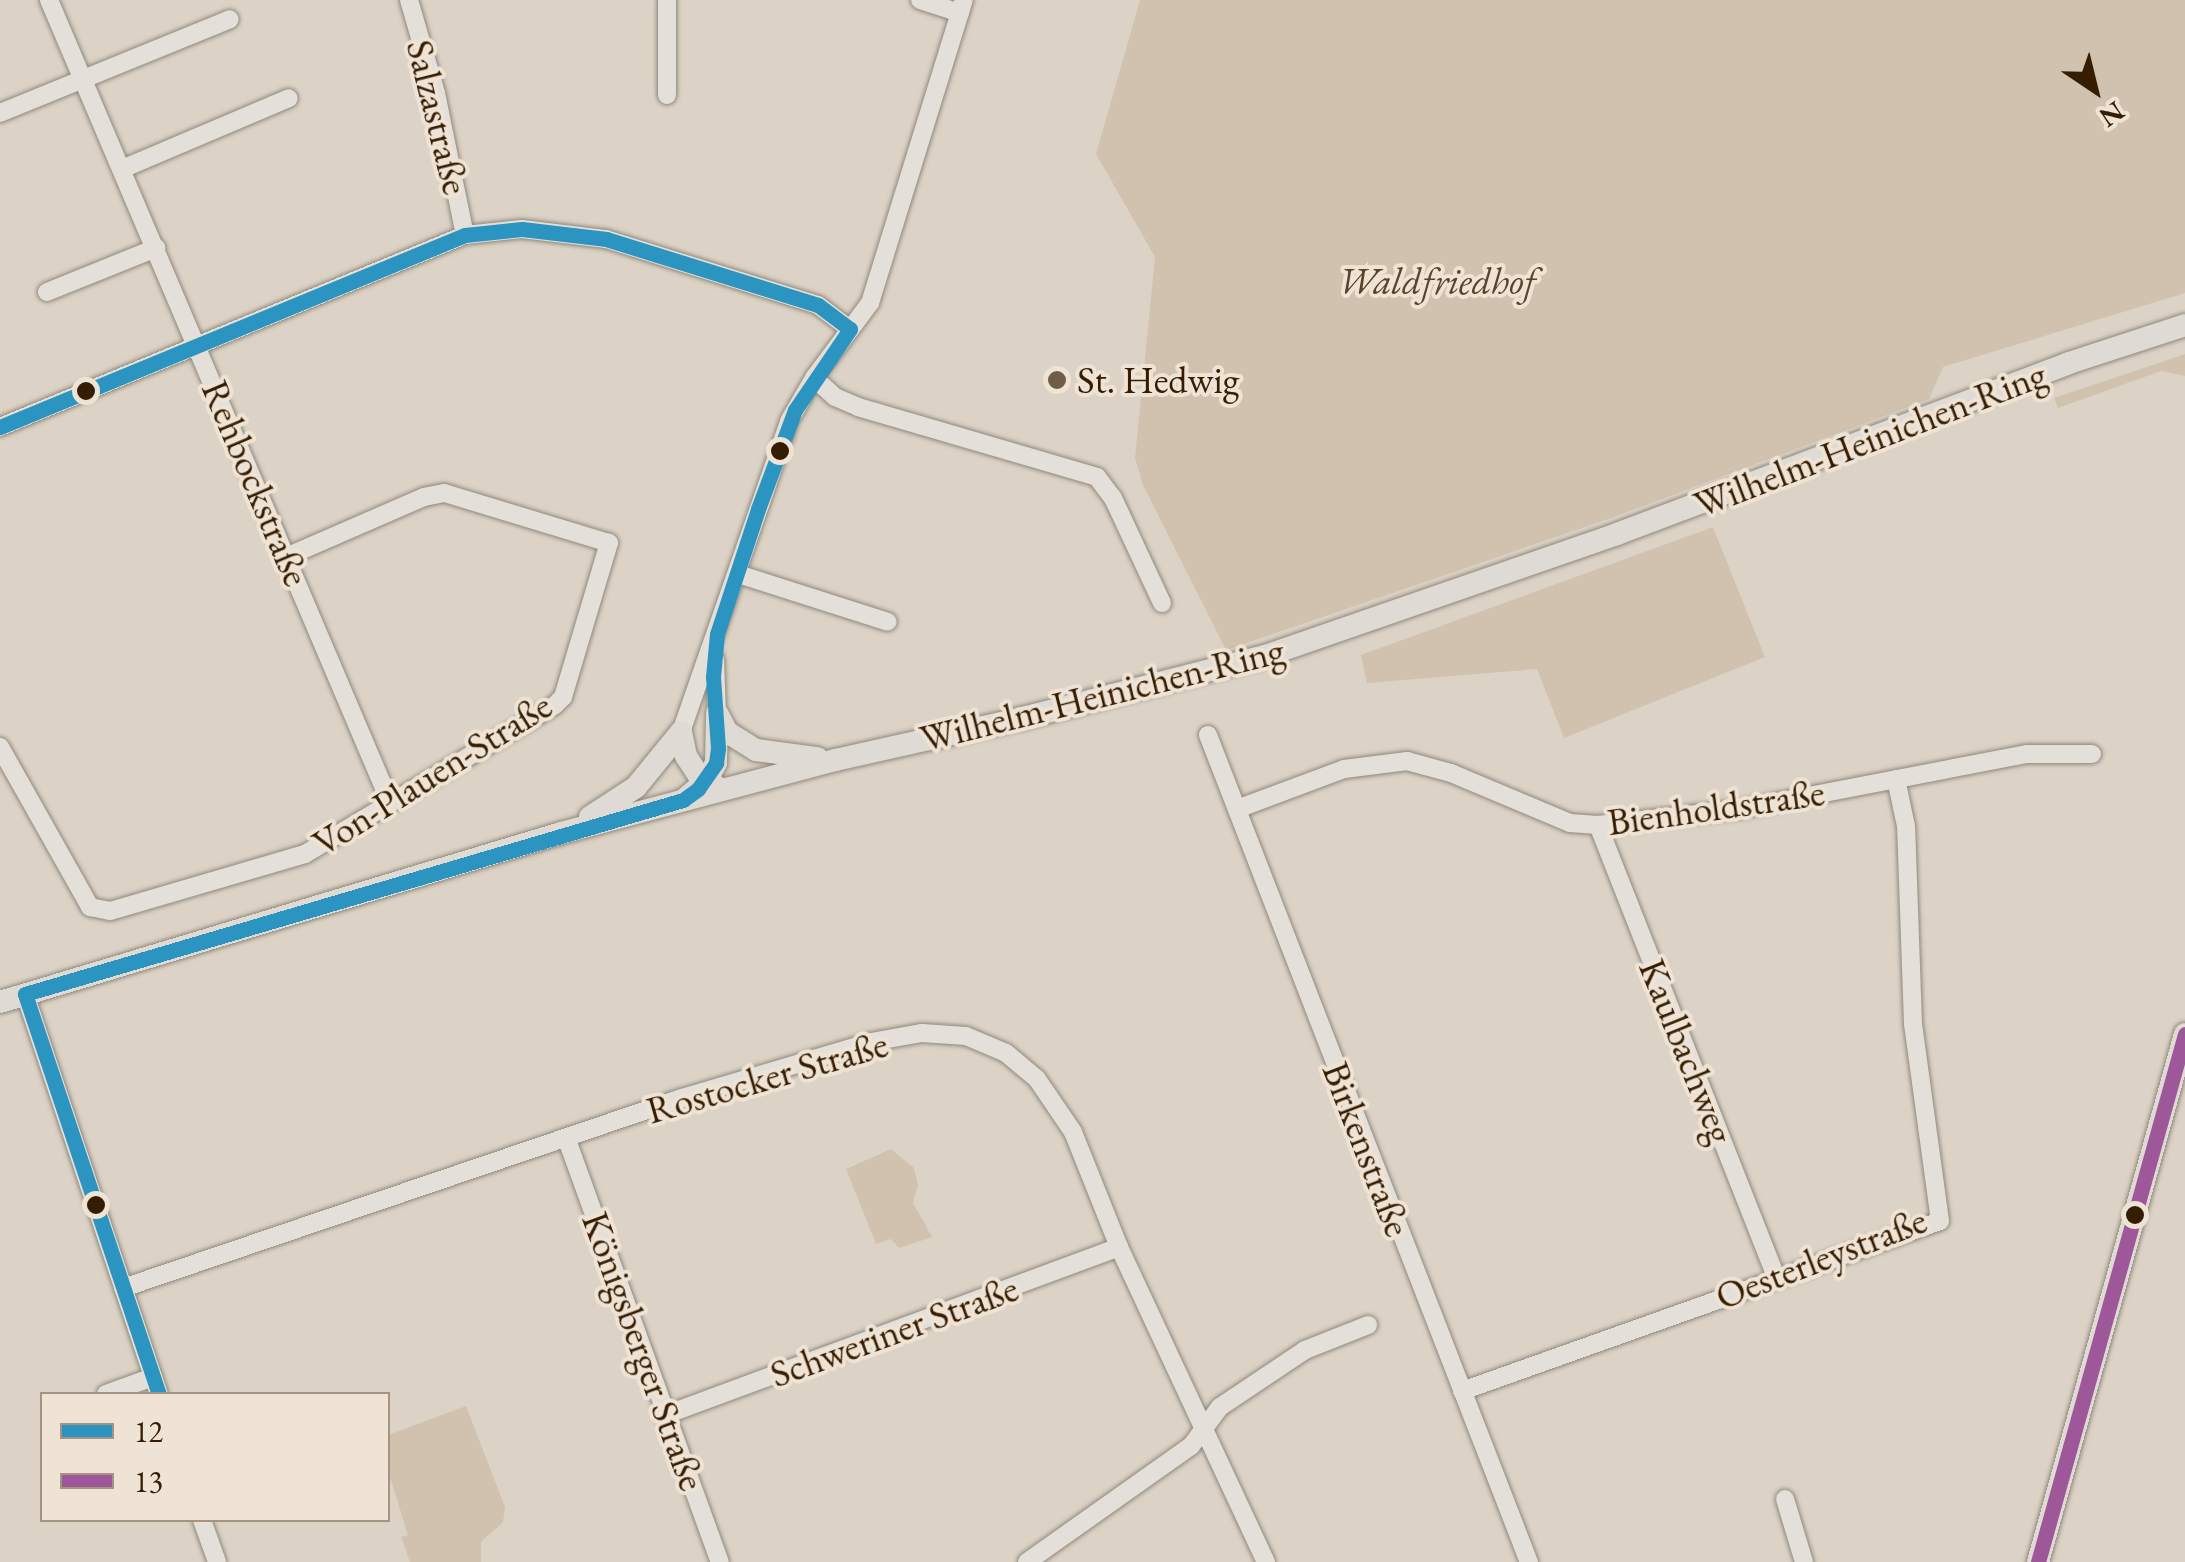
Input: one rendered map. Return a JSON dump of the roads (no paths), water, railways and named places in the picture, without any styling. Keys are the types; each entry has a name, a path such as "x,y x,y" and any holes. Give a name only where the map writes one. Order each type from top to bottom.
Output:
{"main road":[{"name":"Wilhelm-Heinichen-Ring","path":"0,1002 683,800 714,785 1057,710 1268,655 1580,547 2070,364 2185,325"},
{"path":"717,713 727,732 756,750 835,760"},
{"path":"714,785 717,713"},
{"path":"681,732 686,756 714,785"},
{"path":"561,833 636,786 681,732"},
{"path":"2038,1562 2183,1048"}],"street":[{"name":"Rehbockstraße","path":"49,0 390,802"},
{"name":"Salzastraße","path":"409,0 436,93 465,235"},
{"path":"666,96 667,0"},
{"path":"681,732 789,421 814,378 870,303 962,7 920,0"},
{"path":"0,113 230,19"},
{"path":"122,169 289,98"},
{"path":"0,427 465,235 522,229 606,239 818,305 850,330"},
{"path":"47,292 156,248"},
{"path":"814,378 858,407 1096,478 1113,498 1162,603"},
{"name":"Von-Plauen-Straße","path":"0,747 90,907 110,912 305,854 563,697 609,543 444,492 288,556"},
{"path":"738,574 888,622"},
{"path":"717,634 713,676 717,713"},
{"name":"Birkenstraße","path":"1208,735 1529,1562"},
{"name":"Bienholdstraße","path":"1237,809 1344,769 1407,761 1451,773 1570,823 1598,825 1742,809 2027,754 2092,754"},
{"name":"Oesterleystraße","path":"1462,1390 1940,1221 1913,1024 1906,826 1896,780"},
{"name":"Kaulbachweg","path":"1598,825 1776,1277"},
{"path":"25,994 156,1386 118,1392"},
{"name":"Rostocker Straße","path":"123,1288 680,1100 871,1042 922,1033 966,1036 1006,1053 1037,1079 1073,1132 1119,1247 1266,1562"},
{"name":"Königsberger Straße","path":"566,1140 720,1562"},
{"name":"Schweriner Straße","path":"668,1414 1119,1247"},
{"path":"1028,1562 1191,1446 1220,1407 1305,1350 1368,1325"},
{"path":"1785,1499 1804,1562"},
{"path":"203,1522 217,1562"}],"place":[{"name":"St. Hedwig","path":"1057,380"}],"park label":[{"name":"Waldfriedhof","path":"1437,281"}]}
